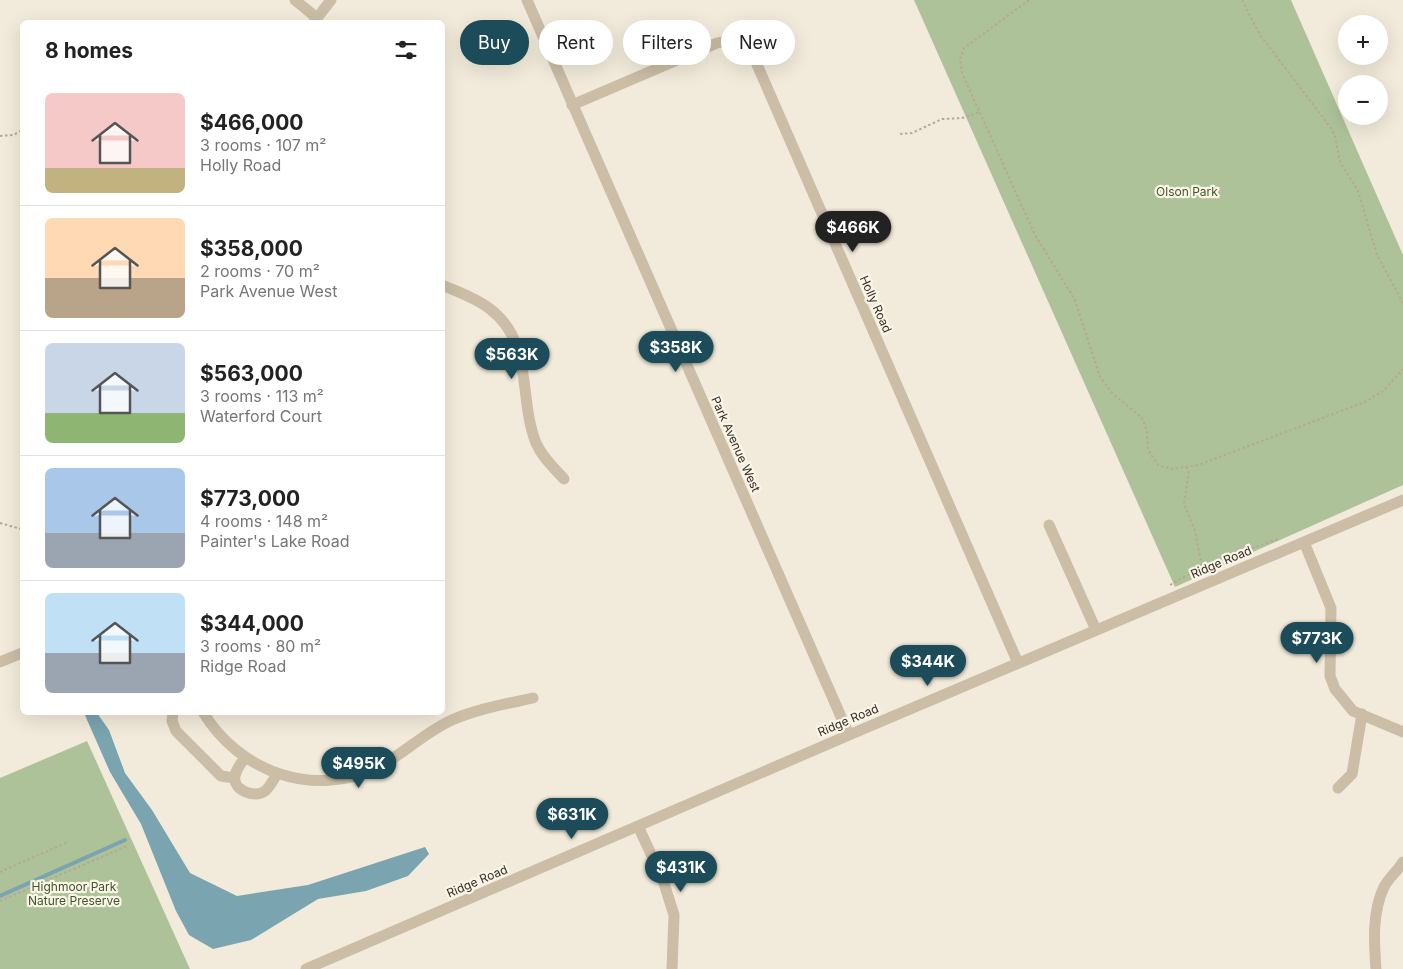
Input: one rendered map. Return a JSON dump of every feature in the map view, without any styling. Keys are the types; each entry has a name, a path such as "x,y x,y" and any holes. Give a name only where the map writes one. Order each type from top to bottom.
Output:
{"street":[{"path":"295,0 315,20 331,0"},
{"name":"Park Avenue West","path":"527,0 849,735"},
{"name":"Holly Road","path":"572,105 717,43 734,40 752,53 1018,663"},
{"path":"445,286 489,308 507,326 520,352 530,418 536,443 564,479"},
{"name":"Ridge Road","path":"306,969 849,735 1403,500"},
{"path":"1049,526 1096,630"},
{"path":"1304,542 1331,608 1330,676 1343,701 1353,711 1403,732"},
{"path":"0,662 20,654"},
{"path":"205,715 224,740 244,758 277,774 309,781 354,776 392,759 452,720 474,712 533,698"},
{"path":"1338,788 1352,774 1362,714"},
{"path":"173,715 172,721 182,737 222,776 234,778"},
{"path":"244,758 234,778 235,783 245,792 258,794 265,791 277,774"},
{"path":"638,826 663,880 674,915 672,969"},
{"path":"1376,969 1374,928 1379,901 1391,876 1403,862"}],"path":[{"path":"1029,0 970,43 961,54 962,73 1035,235 1075,300 1100,377 1112,393 1142,418 1147,430 1148,450 1154,461 1165,468 1186,467 1365,402 1383,391 1403,369"},
{"path":"1242,0 1260,34 1331,128 1335,136 1340,162 1358,191 1377,254 1403,303"},
{"path":"900,134 912,133 942,119 962,118 980,112"},
{"path":"0,136 13,135 20,131"},
{"path":"1186,467 1188,471 1184,504 1195,531 1202,567"},
{"path":"0,523 20,529"},
{"path":"0,872 68,842"},
{"path":"0,901 127,846"}],"green space":[{"name":"Olson Park","path":"914,0 1291,0 1338,107 1338,125 1346,125 1403,255 1403,485 1175,587"},
{"name":"Highmoor Park Nature Preserve","path":"87,741 190,969 0,969 0,778"}],"water":[{"path":"85,715 98,715 109,730 125,773 152,810 190,873 237,896 308,885 425,847 429,854 408,876 366,891 318,899 251,940 213,949 189,935 176,911 141,824 110,772"}],"waterway":[{"path":"0,896 125,840"}]}
